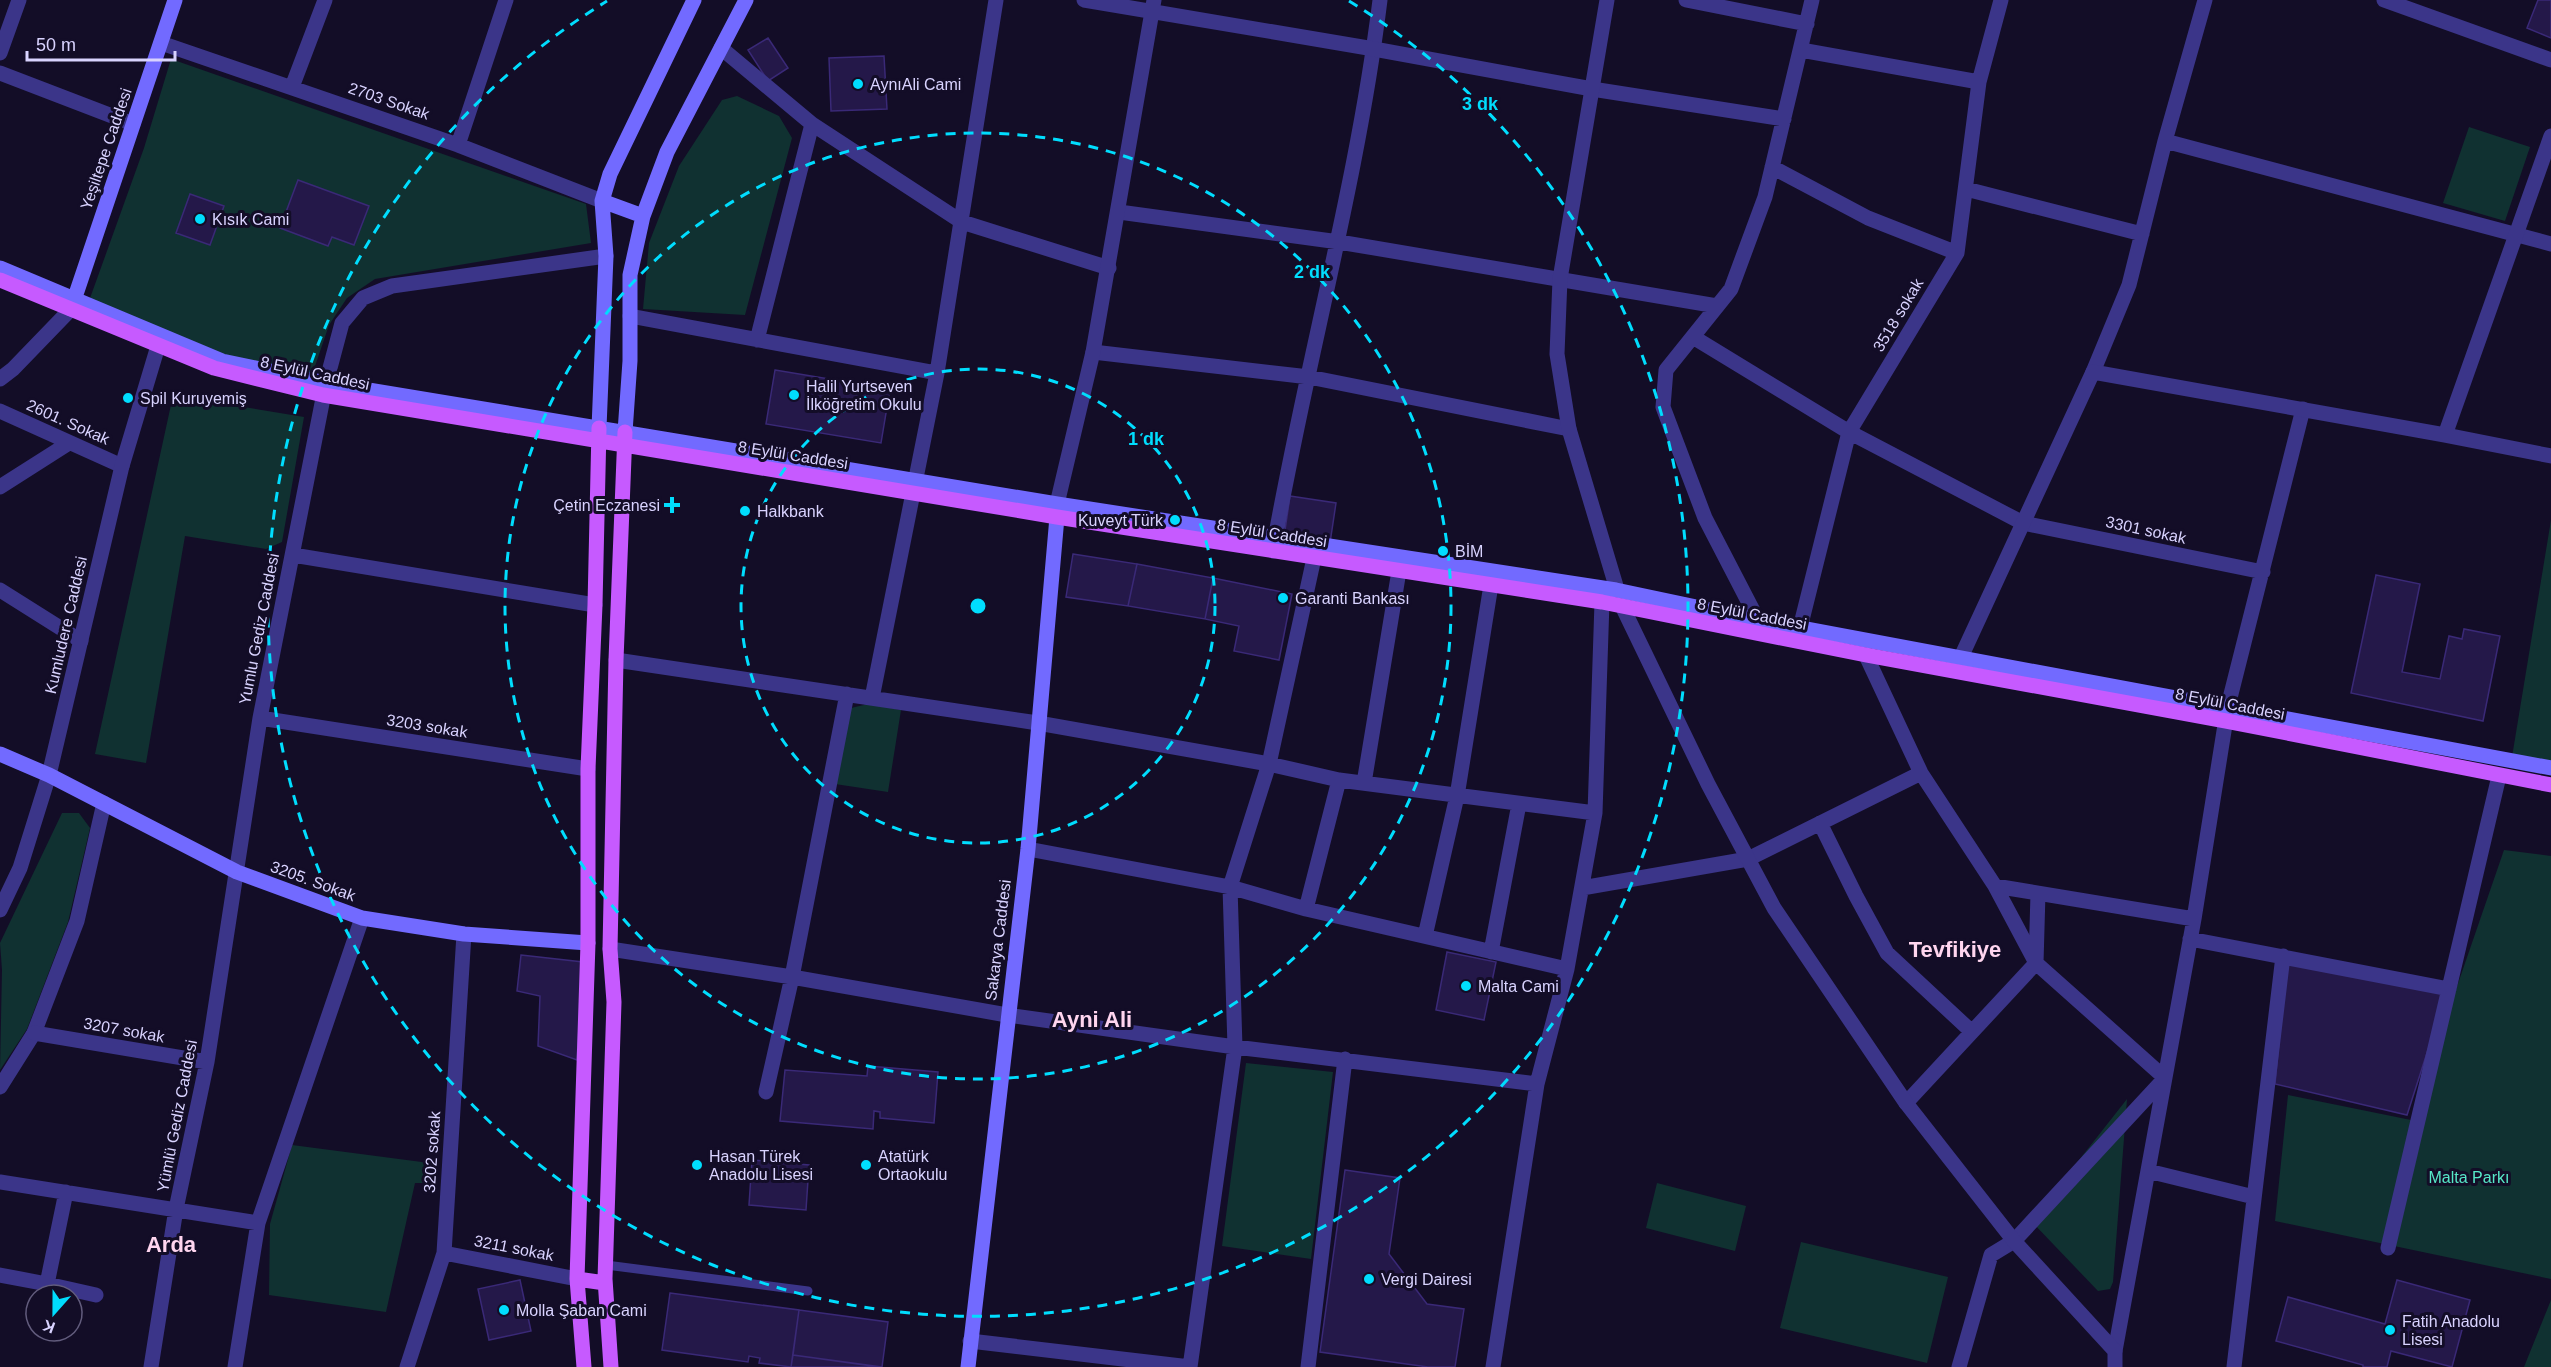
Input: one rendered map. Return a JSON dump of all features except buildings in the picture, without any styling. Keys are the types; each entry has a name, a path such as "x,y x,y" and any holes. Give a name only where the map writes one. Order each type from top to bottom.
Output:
{"main road":[{"name":"Yeşiltepe Caddesi","path":"73,304 175,0"},
{"path":"584,1367 577,1279 588,943 588,769 606,256 602,201 610,174 694,0"},
{"path":"611,1367 605,1283 614,1002 610,949 616,660 624,439 630,361 630,275 643,216 667,152 746,0"},
{"path":"602,201 643,216"},
{"path":"0,268 73,304 222,361 324,389"},
{"name":"8 Eylül Caddesi","path":"0,280 73,304 158,346 214,368 324,389 599,435 1057,511 1274,544 1314,558 1602,602 1765,635 1798,634 1866,655 2227,713 2499,776 2551,785"},
{"name":"Sakarya Caddesi","path":"968,1367 1028,849 1057,511"},
{"path":"1274,544 1617,590 1758,620 1798,634 1857,637 1962,656 2227,713 2551,768"},
{"name":"3205. Sokak","path":"0,754 49,775 237,872 362,918 464,934 588,943"},
{"path":"588,943 610,949"},
{"path":"577,1279 605,1283"}],"street":[{"path":"0,53 19,0"},
{"path":"292,87 325,0"},
{"path":"458,145 506,0"},
{"path":"872,698 937,373 996,0"},
{"path":"1084,0 1153,6 1592,89 1784,119"},
{"path":"1274,544 1339,242 1374,49 1380,0"},
{"path":"1607,0 1560,279 1557,354 1569,429 1622,606 1708,784 1774,908 1906,1103 2014,1241 2115,1351"},
{"path":"1686,0 1807,24"},
{"path":"1765,635 1706,518 1663,407 1666,370 1731,289 1765,197 1812,0"},
{"name":"3518 sokak","path":"1798,634 1849,432 1957,253 1979,82 2001,0"},
{"path":"1955,670 2093,372 2129,285 2165,141 2205,0"},
{"path":"2384,0 2551,60"},
{"path":"1057,511 1094,352 1153,6"},
{"name":"2703 Sokak","path":"161,43 458,145 602,201"},
{"path":"721,48 812,124 962,222 1109,268"},
{"path":"1801,50 1979,82"},
{"path":"0,73 133,124"},
{"path":"757,340 812,124"},
{"path":"2445,435 2551,136"},
{"path":"2165,141 2551,244"},
{"path":"1772,167 1868,218 1957,253"},
{"path":"1966,189 2142,234"},
{"path":"1119,212 1339,242 1717,306"},
{"name":"Yumlu Gediz Caddesi","path":"237,872 260,718 324,389 342,323 363,298 392,286 606,256"},
{"path":"0,379 13,369 73,304"},
{"path":"630,316 937,373"},
{"name":"3301 sokak","path":"1693,337 1849,432 2023,523 2263,572"},
{"name":"Kumludere Caddesi","path":"0,910 20,868 49,775 122,466 158,346"},
{"path":"1094,352 1309,377 1569,429"},
{"path":"2093,372 2551,456"},
{"path":"2115,1367 2115,1351 2194,919 2227,713 2303,409"},
{"name":"2601. Sokak","path":"0,411 122,466"},
{"path":"0,487 69,443"},
{"path":"293,555 595,605"},
{"path":"970,1341 1190,1367 1235,1047 1230,887 1269,764 1314,558"},
{"path":"1364,783 1399,571"},
{"path":"1425,936 1457,796 1491,585"},
{"path":"0,590 81,641"},
{"path":"1493,1367 1538,1084 1567,969 1595,813 1602,602"},
{"path":"1857,637 1922,773 1995,886 2036,963 2165,1078"},
{"path":"616,660 1038,723 1269,764 1339,780 1595,813"},
{"path":"766,1092 792,977 847,694"},
{"name":"3203 sokak","path":"260,718 588,769"},
{"path":"1582,888 1748,859 1922,773"},
{"path":"2388,1248 2499,776"},
{"path":"1306,909 1339,780"},
{"path":"0,1087 34,1033 77,921 104,803"},
{"path":"1491,952 1519,804"},
{"path":"1820,823 1887,953 1972,1032"},
{"path":"1028,849 1230,887 1306,909 1567,969"},
{"name":"Yümlü Gediz Caddesi","path":"151,1367 176,1209 207,1062 237,872"},
{"path":"1995,886 2194,919"},
{"path":"1906,1103 2036,963 2038,893"},
{"path":"235,1367 258,1223 362,918"},
{"name":"3202 sokak","path":"407,1367 444,1253 464,934"},
{"path":"2190,939 2450,989"},
{"path":"610,949 792,977 1007,1015 1235,1047 1538,1084"},
{"path":"2234,1367 2283,956"},
{"name":"3207 sokak","path":"34,1033 207,1062"},
{"path":"1308,1367 1345,1059"},
{"path":"1959,1367 1991,1255 2014,1241 2165,1078"},
{"path":"2148,1172 2254,1197"},
{"path":"0,1182 258,1223"},
{"path":"47,1283 66,1192"},
{"name":"3211 sokak","path":"444,1253 577,1279"},
{"path":"0,1275 42,1283"},
{"path":"84,1292 96,1295"}],"lane":[{"path":"606,1265 808,1291"}],"green space":[{"path":"171,59 586,204 591,243 375,279 347,298 329,325 311,378 223,359 89,301 144,148"},
{"path":"737,96 779,116 792,138 745,315 643,309 649,243 679,166 722,100"},
{"path":"2469,127 2530,147 2505,221 2443,203"},
{"path":"174,391 232,405 304,417 282,542 266,549 185,536 146,763 95,754"},
{"path":"2551,520 2551,763 2512,757"},
{"path":"868,704 901,710 888,792 835,784 851,708"},
{"path":"62,813 79,813 90,828 68,922 27,1029 0,1070 2,970 0,943"},
{"name":"Malta Parkı","path":"2504,850 2551,856 2551,1279 2275,1221 2288,1095 2411,1120"},
{"path":"1246,1063 1333,1072 1311,1259 1222,1246"},
{"path":"2127,1099 2113,1282 2110,1289 2098,1291 2031,1221"},
{"path":"292,1145 437,1164 436,1183 415,1183 386,1312 269,1295 270,1224"},
{"path":"1657,1183 1746,1206 1735,1251 1646,1228"},
{"path":"1801,1242 1948,1277 1927,1363 1780,1328"},
{"path":"2551,1300 2551,1367 2524,1367"}],"place":[{"name":"AynıAli Cami","path":"858,84"},
{"name":"Kısık Cami","path":"200,219"},
{"name":"Halil Yurtseven İlköğretim Okulu","path":"794,395"},
{"name":"Spil Kuruyemiş","path":"128,398"},
{"name":"Çetin Eczanesi","path":"672,505"},
{"name":"Halkbank","path":"745,511"},
{"name":"Kuveyt Türk","path":"1175,520"},
{"name":"BİM","path":"1443,551"},
{"name":"Garanti Bankası","path":"1283,598"},
{"name":"Malta Cami","path":"1466,986"},
{"name":"Hasan Türek Anadolu Lisesi","path":"697,1165"},
{"name":"Atatürk Ortaokulu","path":"866,1165"},
{"name":"Vergi Dairesi","path":"1369,1279"},
{"name":"Molla Şaban Cami","path":"504,1310"},
{"name":"Fatih Anadolu Lisesi","path":"2390,1330"}],"district":[{"name":"Tevfikiye","path":"1955,949"},
{"name":"Ayni Ali","path":"1092,1019"},
{"name":"Arda","path":"171,1244"}]}
